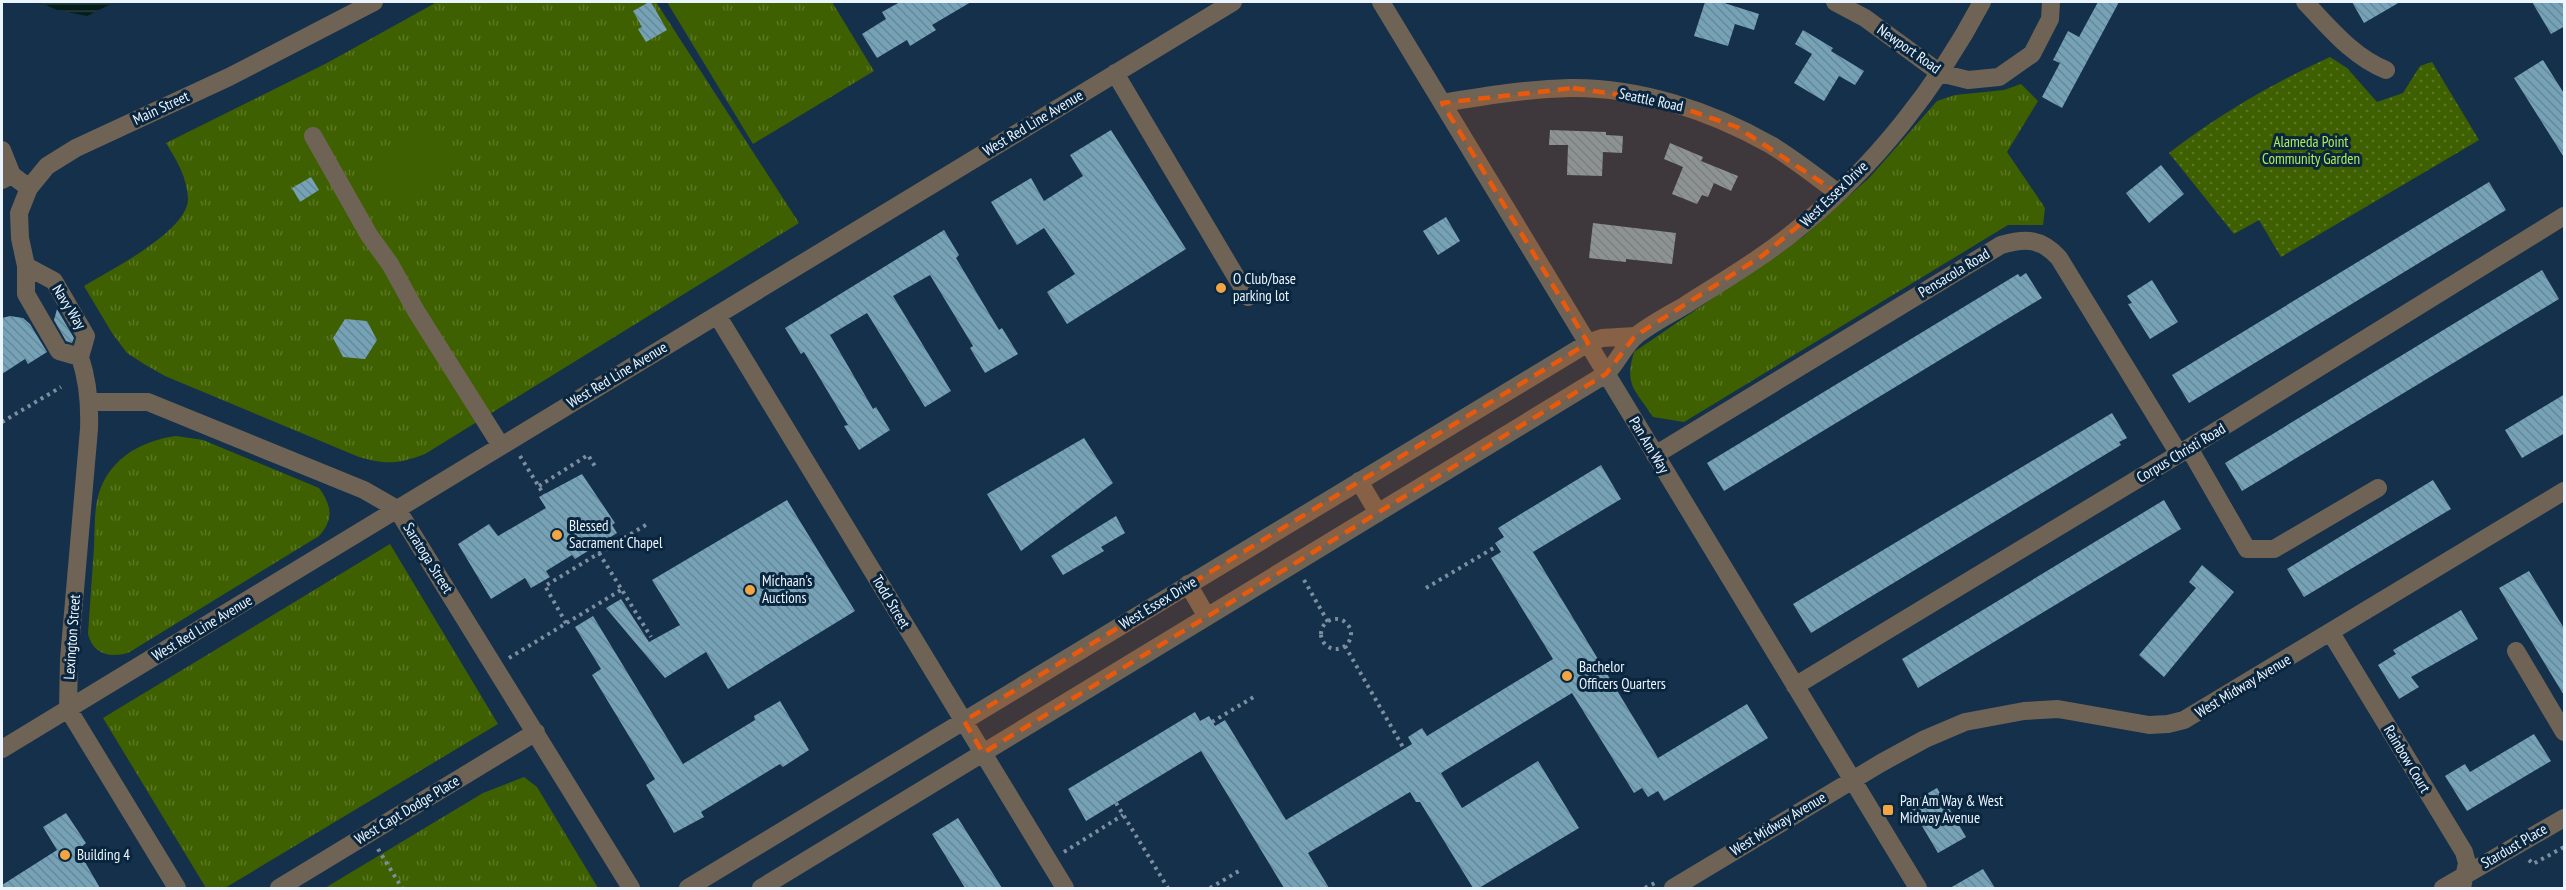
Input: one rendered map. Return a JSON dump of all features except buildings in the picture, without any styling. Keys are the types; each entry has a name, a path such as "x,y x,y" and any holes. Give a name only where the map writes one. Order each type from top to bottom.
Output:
{"street":[{"name":"Main Street","path":"26,266 20,238 19,213 29,188 47,166 76,148 230,77 374,2"},
{"name":"West Red Line Avenue","path":"2,749 1233,2"},
{"name":"Pan Am Way","path":"1381,2 1918,888"},
{"name":"Newport Road","path":"1835,2 1865,18 1940,73 1968,80 1999,77 2032,54 2050,19 2051,2"},
{"name":"West Essex Drive","path":"761,888 1606,374 1617,363 1635,336 1762,256 1801,227 1838,193 1907,117 1940,73 1982,2"},
{"path":"2306,2 2352,51 2369,63 2386,70"},
{"path":"1115,73 1248,297"},
{"name":"Seattle Road","path":"1442,103 1530,90 1573,88 1623,93 1663,101 1700,112 1763,141 1838,193"},
{"path":"313,136 369,235 390,264 416,311 506,443"},
{"path":"2,150 7,177 29,188"},
{"name":"Corpus Christi Road","path":"1795,686 2184,451 2565,216"},
{"name":"Pensacola Road","path":"1655,455 2001,245 2019,240 2035,242 2048,247 2059,258 2247,549 2274,549 2378,488"},
{"name":"Navy Way","path":"26,266 54,281 86,336 80,357 59,351 26,294 26,266"},
{"name":"Todd Street","path":"717,315 964,721 1062,887"},
{"name":"West Essex Drive","path":"688,888 1588,343 1602,338 1635,336"},
{"name":"Lexington Street","path":"68,709 69,659 90,402 87,377 80,357"},
{"name":"Saratoga Street","path":"90,402 148,402 364,490 397,509 631,888"},
{"path":"1359,481 1378,513"},
{"name":"West Midway Avenue","path":"1683,886 1852,780 1925,739 1965,722 2024,711 2058,710 2150,724 2168,724 2184,720 2565,492"},
{"path":"1188,584 1207,617"},
{"name":"Rainbow Court","path":"2331,633 2464,852 2467,862 2464,881"},
{"path":"2516,651 2565,732"},
{"path":"68,709 177,888"},
{"name":"West Capt Dodge Place","path":"279,888 536,732"},
{"name":"Stardust Place","path":"2443,888 2464,881 2565,818"}],"path":[{"path":"2,422 61,387"},
{"path":"506,443 544,495"},
{"path":"539,486 588,455 596,468"},
{"path":"566,623 545,586 649,523"},
{"path":"1426,588 1497,546"},
{"path":"599,553 651,637"},
{"path":"1302,576 1328,622"},
{"path":"495,666 621,590"},
{"path":"1338,620 1347,624 1351,638 1345,646 1331,649 1324,643 1321,633 1328,622 1338,620"},
{"path":"1345,646 1404,749"},
{"path":"1212,722 1257,695"},
{"path":"1116,803 1168,888"},
{"path":"1064,852 1123,814"},
{"path":"378,849 402,888"},
{"path":"1210,888 1239,870"}],"highlighted area":[{"path":"1573,88 1663,101 1737,127 1838,193 1762,256 1635,336 1606,374 983,753 964,721 1588,343 1442,103"}],"green space":[{"path":"437,2 656,2 799,223 425,454 407,460 385,462 359,457 165,376 127,353 112,333 84,286 162,237 185,211 188,199 184,176 166,143 327,63"},
{"path":"667,2 832,2 874,71 753,144"},
{"path":"675,2 713,2 720,12 691,29"},
{"name":"Alameda Point Community Garden","path":"2330,57 2347,68 2377,102 2403,93 2420,66 2432,62 2479,140 2281,257 2259,220 2234,234 2169,153 2207,125 2247,100"},
{"path":"2021,84 2038,101 2007,152 2045,208 2043,225 2008,225 1684,422 1653,417 1633,387 1630,373 1634,352 1804,236 1870,177 1937,101 1955,95 2004,90"},
{"path":"430,126 461,161 403,211 373,176"},
{"path":"176,436 203,440 319,488 329,507 327,524 319,536 128,653 114,655 103,653 90,641 88,634 95,512 101,487 116,464 126,455 149,443"},
{"path":"390,544 498,724 225,888 206,888 103,718"},
{"path":"524,777 537,787 598,888 325,888 483,793"}],"shaded area":[{"path":"39,2 115,2 87,16 57,10"}],"place":[{"name":"O Club/base parking lot","path":"1221,288"},
{"name":"Blessed Sacrament Chapel","path":"557,535"},
{"name":"Michaan's Auctions","path":"750,590"},
{"name":"Bachelor Officers Quarters","path":"1567,676"},
{"name":"Pan Am Way & West Midway Avenue","path":"1888,810"},
{"name":"Building 4","path":"65,855"}]}
